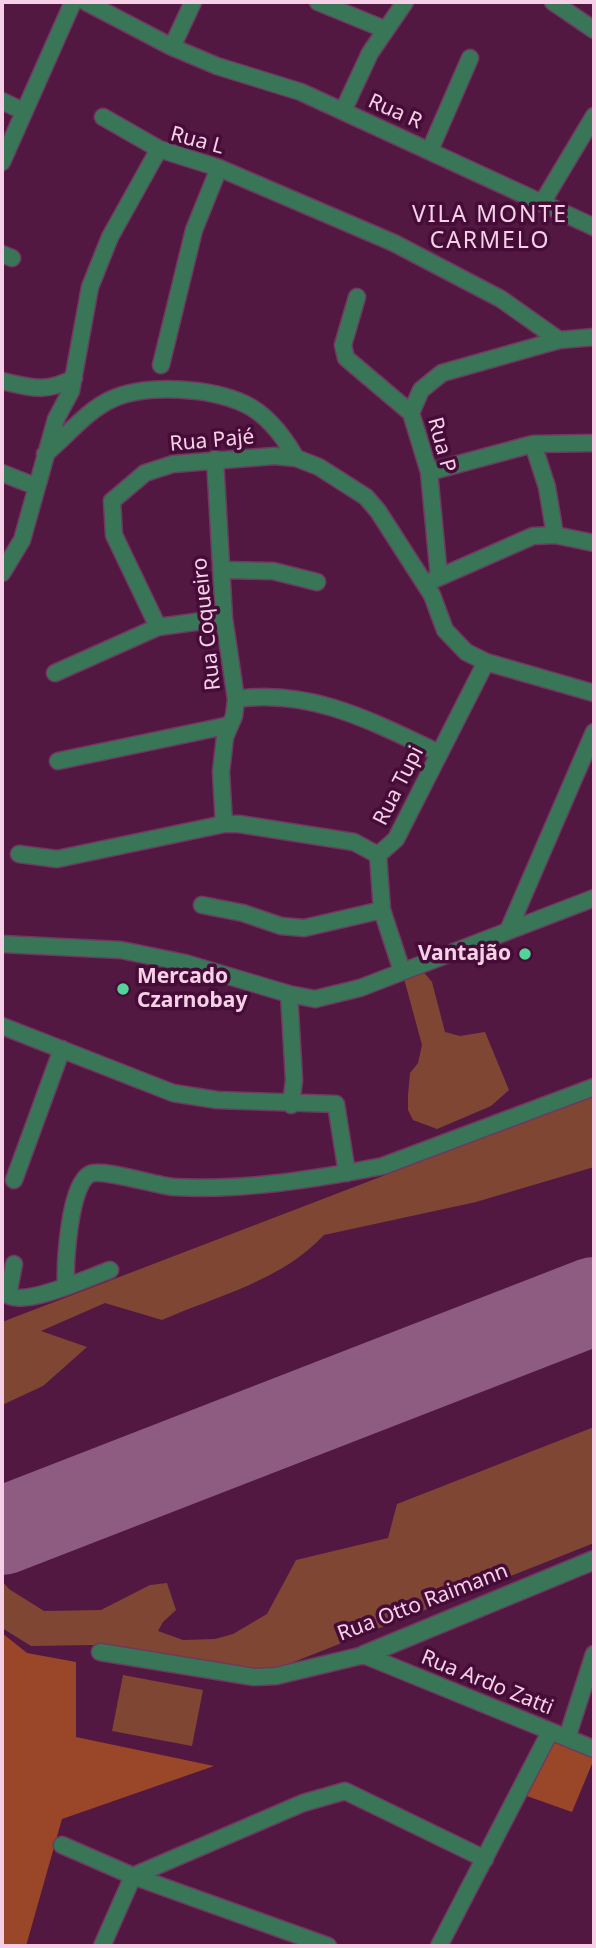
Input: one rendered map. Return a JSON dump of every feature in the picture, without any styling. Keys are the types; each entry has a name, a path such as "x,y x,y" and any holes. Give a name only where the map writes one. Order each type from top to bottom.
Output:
{"street":[{"path":"2,162 73,2"},
{"name":"Rua R","path":"86,2 172,47 217,66 301,92 594,227"},
{"path":"172,47 193,2"},
{"path":"318,2 384,29"},
{"path":"343,111 384,29 405,2"},
{"path":"553,2 594,30"},
{"path":"430,150 470,58"},
{"path":"2,101 23,111"},
{"path":"542,203 594,116"},
{"path":"103,117 159,149"},
{"name":"Rua L","path":"2,573 22,540 45,454 74,378 90,287 110,237 159,149 219,168 394,243 502,299 559,340"},
{"path":"161,365 194,230 219,168"},
{"path":"357,297 343,345 346,358 411,413"},
{"path":"559,340 594,337"},
{"name":"Rua P","path":"432,580 429,472 411,413 421,390 442,373 559,340"},
{"path":"2,381 36,388 55,388 74,378"},
{"path":"45,454 88,416 111,400 153,389 216,396 244,404 285,437 296,458 319,467 366,497 432,580 454,642 466,652 486,662 594,693"},
{"path":"429,472 533,444 594,443"},
{"path":"533,444 547,487 555,535"},
{"name":"Rua Pajé","path":"158,627 114,535 112,501 128,485 156,467 215,459 296,458"},
{"name":"Rua Coqueiro","path":"215,459 224,618 236,699 225,737 221,772 224,824"},
{"path":"2,473 35,486"},
{"path":"432,580 533,536 555,535 594,543"},
{"path":"221,570 273,571 317,582"},
{"path":"55,673 158,627 224,618"},
{"name":"Rua Tupi","path":"402,971 382,910 378,855 396,839 486,662"},
{"path":"236,699 284,697 335,706 439,753"},
{"path":"58,761 230,725"},
{"path":"508,931 594,732"},
{"path":"19,855 57,859 224,824 354,842 378,855"},
{"path":"2,944 121,950 185,963 289,994 315,999 342,994 594,898"},
{"path":"202,905 243,913 281,926 304,928 382,910"},
{"path":"289,994 294,1080 291,1105"},
{"path":"2,1026 142,1084 173,1093 217,1100 291,1105 336,1104 347,1173"},
{"path":"14,1180 62,1049"},
{"path":"66,1286 65,1252 82,1181 98,1172 142,1183 189,1188 347,1173 383,1166 594,1087"},
{"path":"14,1264 7,1288 12,1298 37,1295 110,1270"},
{"name":"Rua Otto Raimann","path":"100,1652 254,1677 276,1675 364,1655 594,1560"},
{"path":"567,1738 594,1654"},
{"name":"Rua Ardo Zatti","path":"364,1655 594,1749"},
{"path":"439,1946 550,1732"},
{"path":"102,1946 133,1876 303,1804 345,1791 485,1859"},
{"path":"62,1845 133,1876 328,1946"}],"shaded area":[{"path":"421,969 432,982 445,1032 460,1036 485,1032 509,1090 491,1106 437,1129 413,1120 408,1110 410,1073 418,1063 422,1045 403,975"},
{"path":"594,1095 594,1167 476,1202 324,1235 307,1251 269,1276 162,1320 105,1303 41,1331 87,1347 43,1386 2,1405 2,1322"},
{"path":"594,1427 594,1543 266,1673 225,1664 92,1645 31,1646 2,1628 2,1581 9,1589 44,1611 101,1610 150,1585 167,1583 176,1610 158,1631 183,1640 215,1639 233,1634 267,1614 296,1560 388,1538 397,1504"},
{"path":"2,1633 27,1653 76,1662 76,1737 214,1766 62,1819 26,1946 2,1946"},
{"path":"123,1675 203,1690 192,1746 112,1731"},
{"path":"552,1740 594,1759 572,1812 524,1795"}],"runway":[{"path":"2,1531 594,1301"}],"place":[{"name":"Vantajão","path":"525,954"},
{"name":"Mercado Czarnobay","path":"123,989"}],"district":[{"name":"VILA MONTE CARMELO","path":"490,228"}]}
